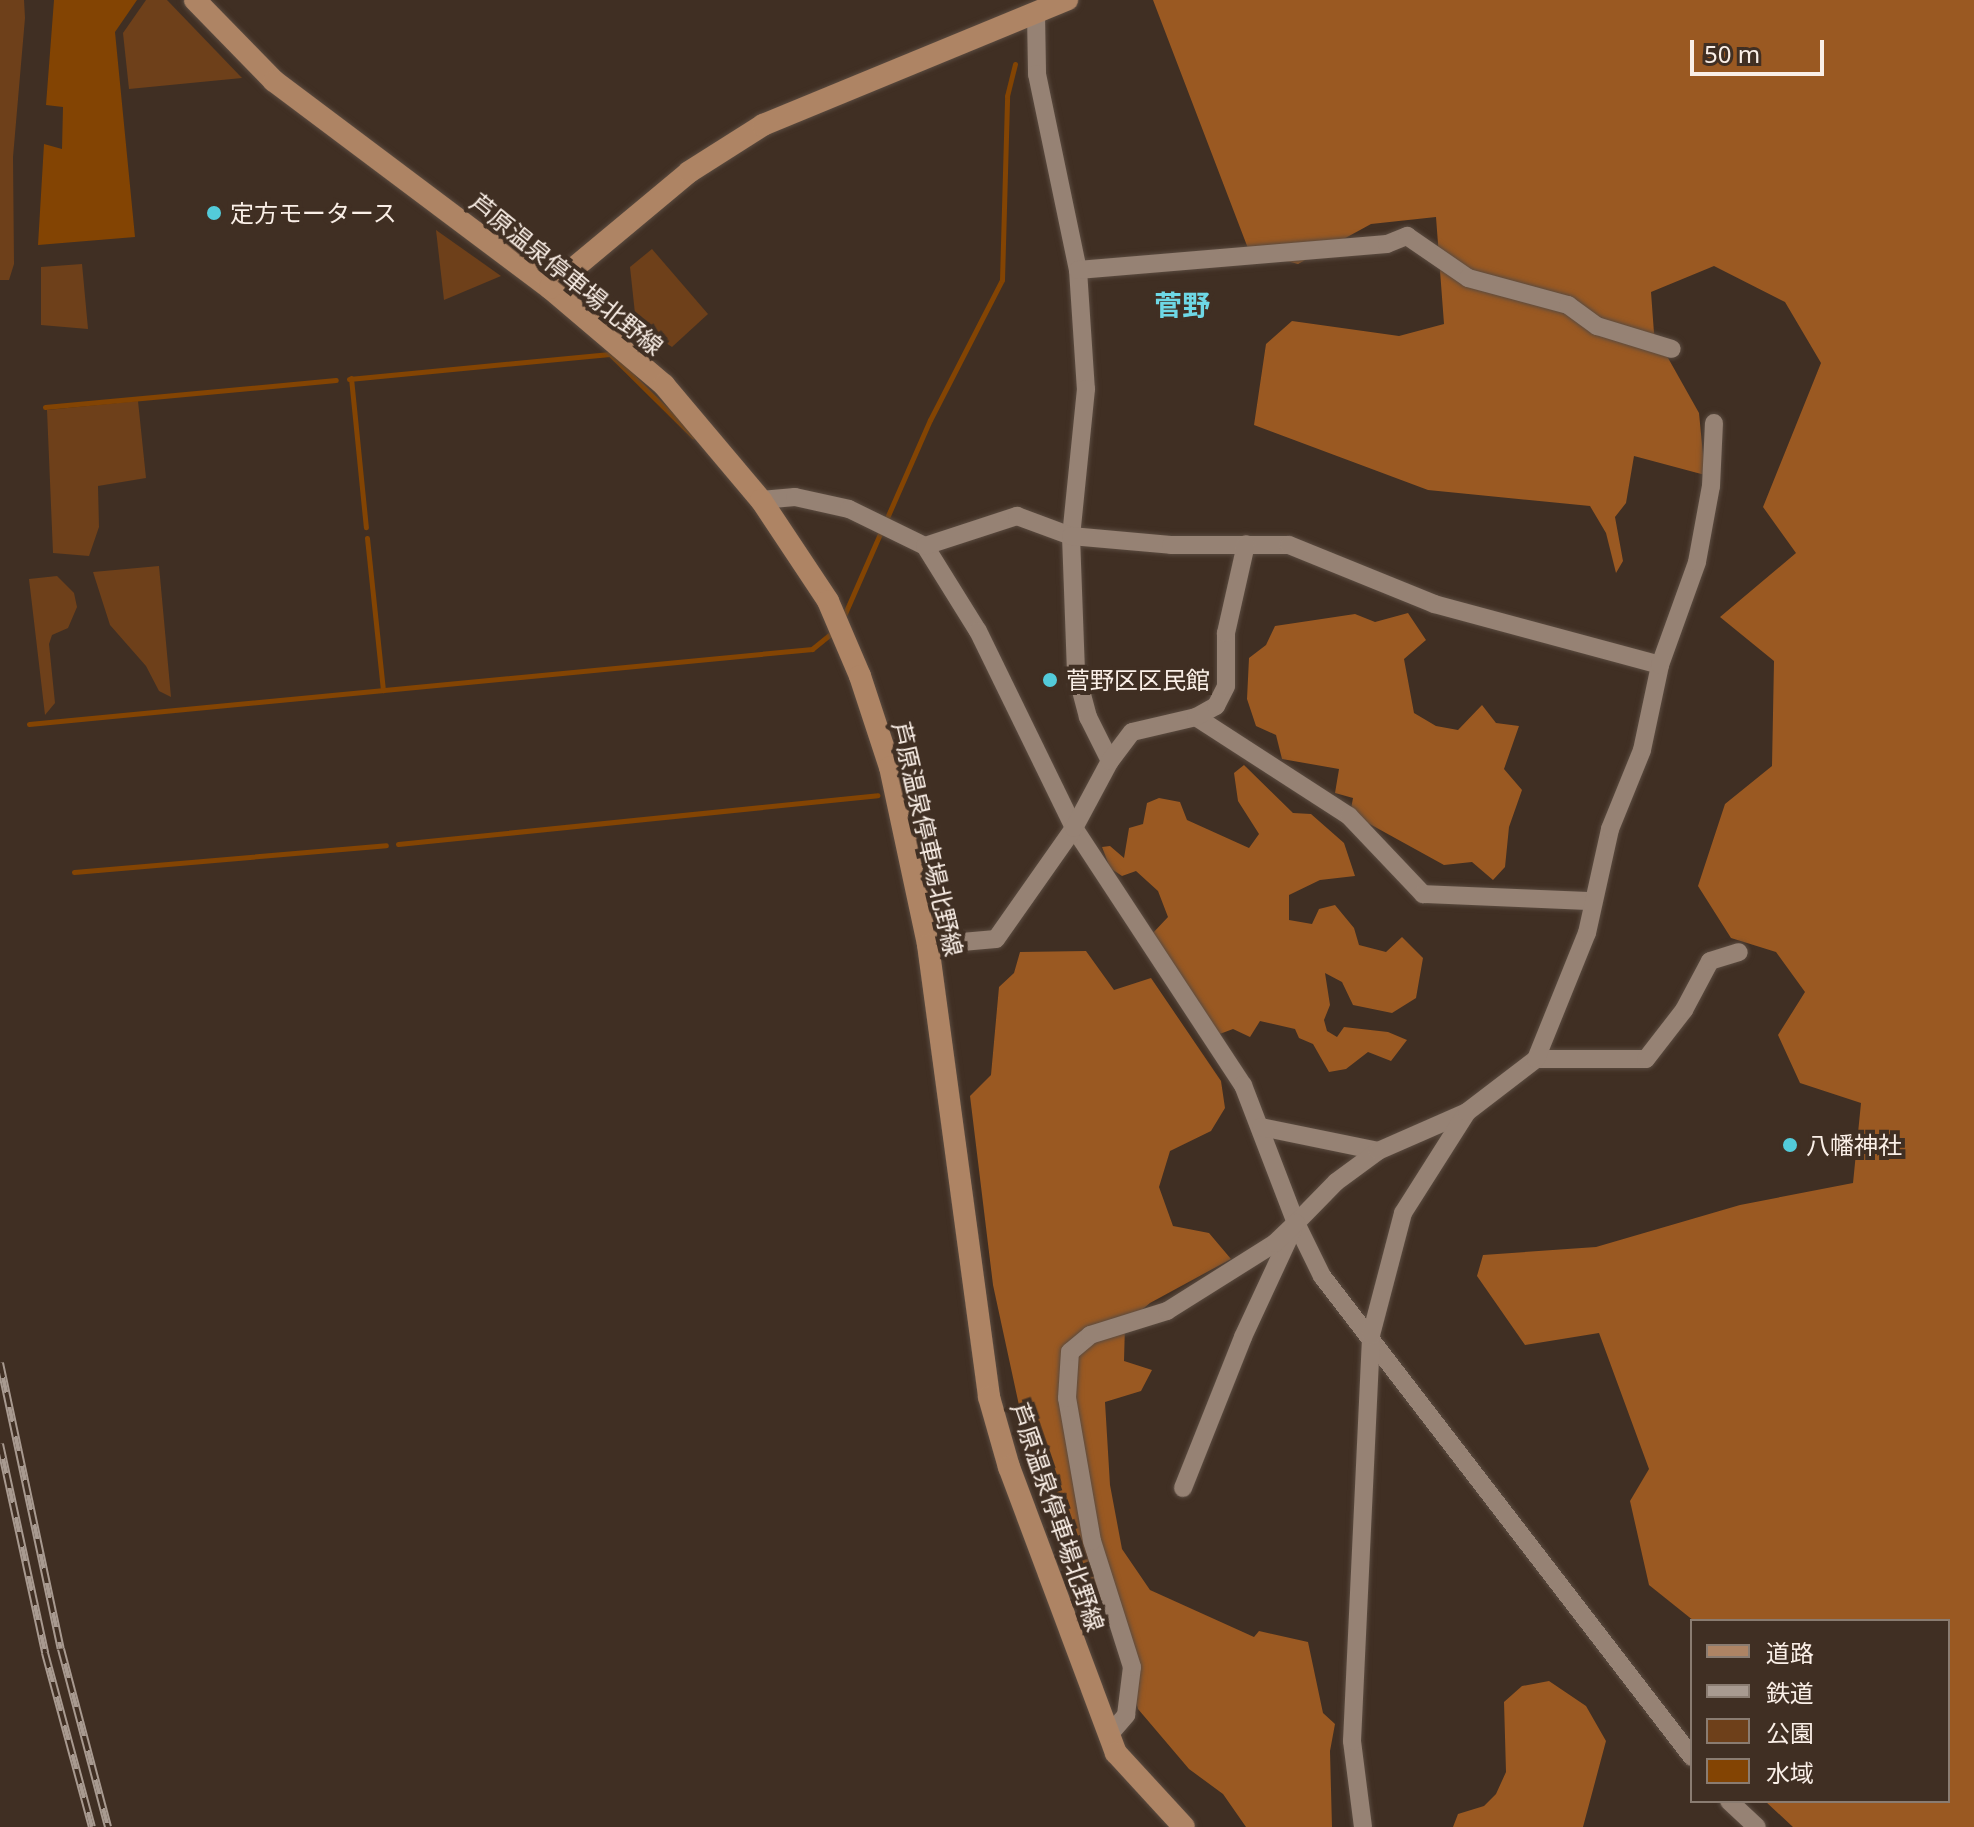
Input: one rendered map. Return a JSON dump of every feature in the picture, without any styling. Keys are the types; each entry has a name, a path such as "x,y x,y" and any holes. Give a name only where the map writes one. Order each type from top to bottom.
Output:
{"main road":[{"name":"芦原温泉停車場北野線","path":"195,0 274,81 550,288 664,385 761,500 828,601 860,676 890,767 928,945 989,1397 1009,1467 1116,1753 1184,1827"},
{"path":"550,288 689,172 763,125 1067,0"}],"street":[{"path":"1036,14 1037,74 1078,270 1086,389 1071,536 1076,672 1088,717 1110,761"},
{"path":"1078,270 1387,244 1407,236 1468,278 1568,305 1597,326 1672,349"},
{"path":"1108,1736 1126,1715 1132,1667 1092,1541 1067,1398 1070,1352 1090,1335 1167,1311 1275,1243 1336,1182 1378,1151 1467,1112 1536,1059 1587,933 1591,901 1610,829 1642,750 1660,665 1697,562 1711,486 1714,423"},
{"path":"761,500 795,497 849,509 925,546 978,631 1074,828 1243,1085 1296,1223 1322,1276 1371,1335 1690,1754"},
{"path":"925,546 1017,516 1071,536 1171,545 1289,545 1434,604 1660,665"},
{"path":"928,945 996,939 1074,828 1110,761 1132,732 1196,717 1216,706 1226,686 1226,633 1246,544"},
{"path":"1196,717 1349,816 1423,894 1591,901"},
{"path":"1536,1059 1646,1059 1684,1010 1710,961 1739,952"},
{"path":"1363,1827 1352,1741 1371,1335 1403,1213 1467,1112"},
{"path":"1261,1127 1378,1151"},
{"path":"1183,1488 1243,1337 1296,1223"},
{"path":"1731,1803 1757,1827"}],"green space":[{"path":"0,0 24,0 25,18 13,157 14,264 9,280 0,280"},
{"path":"146,0 167,0 242,78 129,89 123,33"},
{"path":"436,230 501,276 444,300"},
{"path":"652,249 708,314 672,347 636,323 630,267"},
{"path":"82,264 88,329 41,325 41,267"},
{"path":"138,401 146,478 98,486 99,527 89,556 53,553 47,410"},
{"path":"159,566 171,697 159,691 146,666 110,625 93,572"},
{"path":"57,576 74,593 77,607 68,628 52,635 49,644 55,703 45,715 29,579"}],"shaded area":[{"path":"1153,0 1974,0 1974,1827 1793,1827 1767,1803 1950,1803 1950,1619 1692,1619 1649,1585 1630,1501 1649,1469 1599,1333 1525,1345 1477,1276 1483,1255 1596,1247 1740,1205 1853,1183 1861,1103 1800,1083 1778,1035 1805,992 1776,952 1731,938 1698,886 1725,804 1772,766 1774,661 1720,617 1796,553 1763,507 1821,363 1785,302 1714,266 1651,292 1654,333 1699,413 1705,475 1634,456 1626,503 1615,517 1623,561 1616,573 1606,533 1590,506 1428,490 1254,425 1266,344 1292,321 1399,336 1444,324 1436,217 1371,224 1298,264 1249,251"},
{"path":"1408,613 1426,640 1404,659 1414,713 1436,726 1458,730 1482,705 1496,723 1519,726 1504,769 1522,790 1509,827 1505,867 1493,880 1472,862 1444,865 1366,822 1351,809 1353,798 1335,793 1339,769 1282,759 1276,735 1256,726 1247,699 1249,658 1266,645 1275,626 1355,614 1375,622"},
{"path":"1244,765 1293,813 1311,814 1344,843 1355,876 1320,880 1289,895 1289,920 1312,924 1319,909 1335,905 1354,928 1359,945 1386,952 1402,937 1423,958 1416,998 1392,1013 1353,1005 1342,982 1325,973 1330,1005 1324,1020 1327,1031 1337,1037 1344,1027 1388,1032 1407,1040 1391,1061 1368,1052 1346,1069 1329,1072 1313,1044 1299,1038 1295,1029 1260,1021 1250,1037 1233,1029 1217,1035 1151,935 1168,917 1158,891 1136,871 1122,876 1110,868 1102,847 1110,846 1124,858 1129,828 1143,824 1147,803 1159,798 1180,802 1187,820 1249,848 1259,834 1238,801 1234,773"},
{"path":"1086,951 1114,990 1151,978 1221,1081 1225,1108 1211,1131 1170,1151 1159,1187 1173,1226 1209,1233 1231,1259 1150,1303 1125,1324 1124,1361 1152,1370 1141,1391 1105,1402 1110,1485 1122,1549 1150,1590 1254,1637 1259,1631 1308,1642 1323,1713 1335,1724 1330,1751 1332,1827 1246,1827 1223,1794 1189,1769 1138,1709 1107,1600 1088,1602 1025,1433 993,1285 970,1096 991,1075 999,987 1014,973 1020,952"},
{"path":"1549,1681 1586,1706 1606,1741 1583,1827 1453,1827 1458,1814 1484,1806 1496,1794 1506,1772 1504,1702 1522,1686"}],"water":[{"path":"54,0 137,0 115,32 135,237 38,245 44,144 62,149 63,107 46,105"}],"waterway":[{"path":"843,618 930,420 1002,280 1007,96 1015,64"},
{"path":"349,379 610,354 693,436"},
{"path":"351,378 366,527"},
{"path":"45,407 336,380"},
{"path":"367,538 383,690"},
{"path":"29,724 812,649 833,632"},
{"path":"398,844 878,795"},
{"path":"74,872 386,845"}],"railway":[{"path":"0,1363 61,1649 108,1827"},
{"path":"0,1444 45,1653 92,1827"}],"place":[{"name":"定方モータース","path":"214,213"},
{"name":"菅野区区民館","path":"1050,680"},
{"name":"八幡神社","path":"1790,1145"}],"district":[{"name":"菅野","path":"1182,304"}]}
